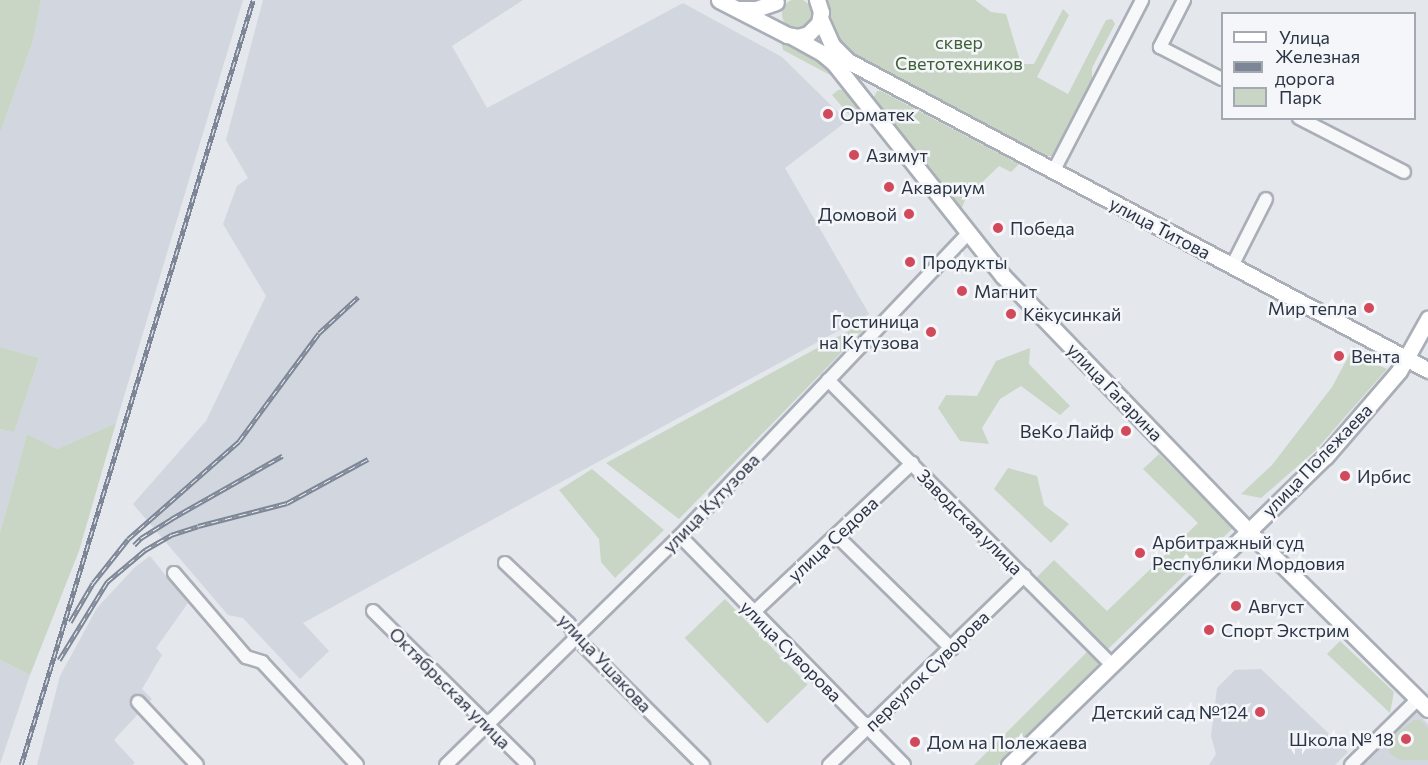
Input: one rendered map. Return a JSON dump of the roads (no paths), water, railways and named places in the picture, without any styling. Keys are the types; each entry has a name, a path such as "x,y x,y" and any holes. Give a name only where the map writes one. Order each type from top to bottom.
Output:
{"main road":[{"path":"719,0 787,34 808,34 816,27 820,18"},
{"name":"улица Титова","path":"817,0 820,18 832,45 848,61 892,87 1428,370"},
{"path":"737,9 756,9 777,1"},
{"path":"777,1 773,15 787,34"},
{"name":"улица Гагарина","path":"787,34 822,53 867,105 1003,276 1248,531 1423,704"},
{"path":"832,45 845,78"},
{"path":"867,105 869,90 875,86 892,87"},
{"name":"улица Полежаева","path":"1009,765 1325,457 1407,359 1428,319"}],"street":[{"path":"1053,172 1142,0"},
{"path":"1184,0 1160,47 1221,78"},
{"path":"1303,120 1404,172"},
{"path":"1232,266 1266,199"},
{"name":"улица Кутузова","path":"446,765 680,536 968,234"},
{"name":"Заводская улица","path":"828,380 1111,664"},
{"name":"улица Седова","path":"753,613 912,463"},
{"name":"улица Суворова","path":"680,536 904,765"},
{"path":"837,536 952,649"},
{"name":"улица Ушакова","path":"505,563 569,624 576,638 704,765"},
{"path":"174,573 246,657 262,662 357,765"},
{"name":"переулок Суворова","path":"829,765 952,649 1024,576"},
{"name":"Октябрьская улица","path":"372,611 528,765"},
{"path":"138,702 197,765"},
{"path":"1352,765 1423,704"}],"railway":[{"path":"21,765 253,0"},
{"path":"70,622 93,583 128,539 239,441 319,333 358,297"},
{"path":"134,545 171,519 282,456"},
{"path":"59,660 107,582 145,550 171,535 198,526 287,503 368,459"}],"place":[{"name":"Орматек","path":"828,114"},
{"name":"Азимут","path":"854,155"},
{"name":"Аквариум","path":"889,187"},
{"name":"Домовой","path":"909,214"},
{"name":"Победа","path":"998,228"},
{"name":"Продукты","path":"910,262"},
{"name":"Магнит","path":"962,291"},
{"name":"Мир тепла","path":"1369,308"},
{"name":"Кёкусинкай","path":"1011,314"},
{"name":"Гостиница на Кутузова","path":"931,332"},
{"name":"Вента","path":"1339,356"},
{"name":"ВеКо Лайф","path":"1126,431"},
{"name":"Ирбис","path":"1345,476"},
{"name":"Арбитражный суд Республики Мордовия","path":"1140,553"},
{"name":"Август","path":"1236,606"},
{"name":"Спорт Экстрим","path":"1209,630"},
{"name":"Детский сад №124","path":"1260,712"},
{"name":"Школа № 18","path":"1406,739"},
{"name":"Дом на Полежаева","path":"915,742"}],"park label":[{"name":"сквер Светотехников","path":"959,53"}]}
